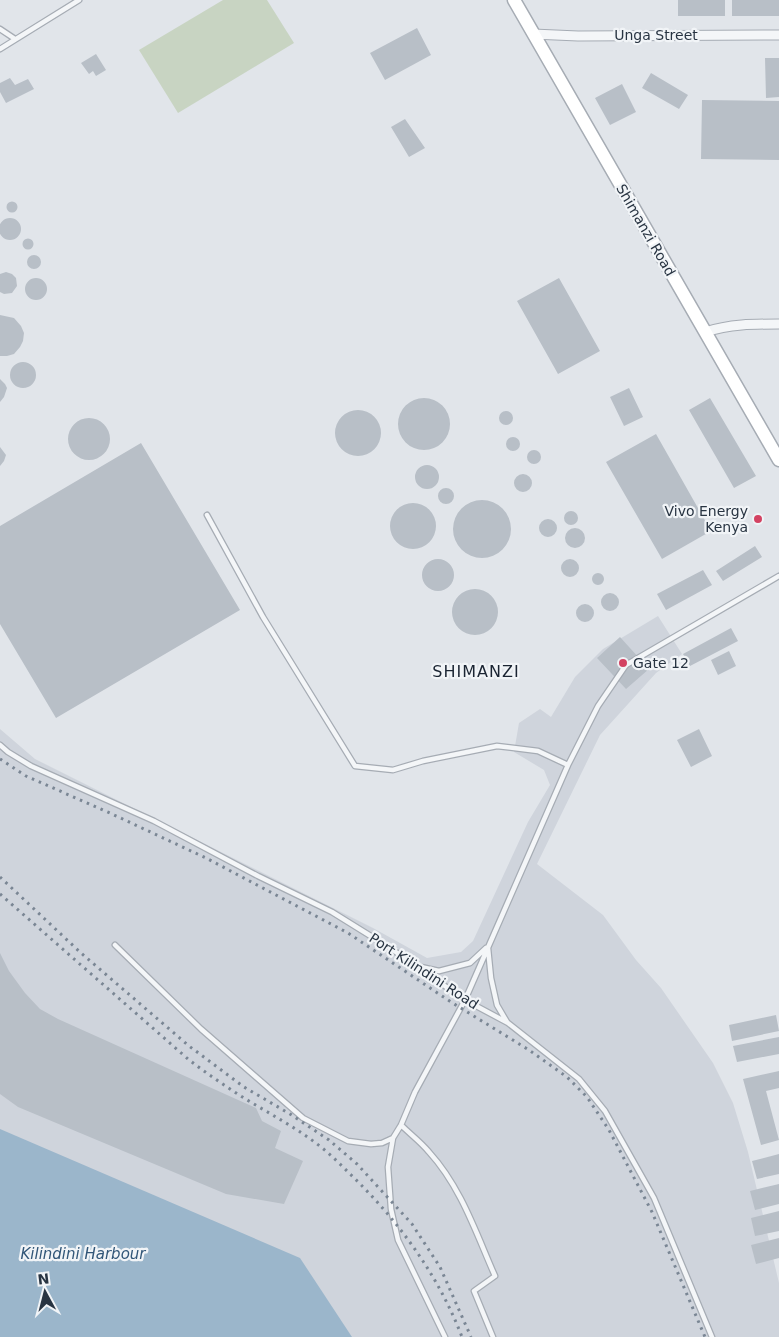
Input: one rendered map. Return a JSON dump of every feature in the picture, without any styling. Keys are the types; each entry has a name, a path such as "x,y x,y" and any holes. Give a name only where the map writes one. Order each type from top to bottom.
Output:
{"main road":[{"name":"Shimanzi Road","path":"514,0 779,460"}],"street":[{"name":"Unga Street","path":"533,34 578,36 779,35"},
{"path":"705,332 724,326 779,324"}],"lane":[{"path":"0,49 79,0"},
{"path":"0,29 15,40"},
{"path":"208,515 263,617 355,766 394,770 423,761 497,746 538,751 568,765"},
{"path":"445,1337 398,1240 391,1209 388,1167 392,1138 401,1125 415,1092 465,1000 568,765 598,706 626,665 779,576"},
{"name":"Port Kilindini Road","path":"0,745 31,766 154,821 258,876 332,912 465,1000 508,1024 579,1080 605,1111 654,1198 712,1337"},
{"path":"115,945 201,1029 303,1118 348,1141 371,1144 382,1143 392,1138"},
{"path":"417,967 439,971 470,963 488,947"},
{"path":"488,947 491,978 497,1005 508,1024"},
{"path":"401,1125 429,1151 445,1172 464,1203 494,1276 474,1291 493,1337"}],"shaded area":[{"path":"658,616 682,654 656,673 600,735 537,864 603,915 636,960 661,988 713,1063 733,1103 748,1152 779,1283 779,1337 341,1337 0,1137 0,729 35,759 373,928 427,958 461,952 473,941 528,822 550,785 544,770 514,752 519,723 540,709 551,717 575,677 603,649"}],"green space":[{"path":"223,0 267,0 294,43 178,113 139,50"}],"water":[{"name":"Kilindini Harbour","path":"0,1129 300,1258 352,1337 0,1337"}],"building":[{"path":"678,0 725,0 725,16 678,16"},
{"path":"732,0 779,0 779,16 732,16"},
{"path":"417,28 431,55 385,80 370,53"},
{"path":"96,54 106,70 96,76 93,71 89,74 81,63"},
{"path":"765,58 779,58 779,97 766,98"},
{"path":"651,73 688,95 679,109 642,88"},
{"path":"10,78 15,85 28,79 34,89 6,103 0,92 0,83"},
{"path":"622,84 636,112 610,125 595,98"},
{"path":"702,100 779,101 779,160 701,159"},
{"path":"405,119 425,148 409,157 391,127"},
{"path":"12,201 18,207 12,213 6,207"},
{"path":"10,218 18,221 21,229 18,237 10,240 2,237 -1,229 2,221"},
{"path":"28,238 34,244 28,250 22,244"},
{"path":"31,255 37,255 41,262 37,269 31,269 27,265 27,259"},
{"path":"6,272 16,278 17,286 12,293 4,294 0,292 0,274"},
{"path":"36,278 44,281 47,289 44,297 36,300 28,297 25,289 28,281"},
{"path":"559,278 600,351 558,374 517,301"},
{"path":"0,315 14,318 24,333 20,347 14,354 7,356 0,356"},
{"path":"23,362 32,366 36,375 32,384 23,388 14,384 10,375 14,366"},
{"path":"0,379 7,388 0,402"},
{"path":"629,388 643,417 624,426 610,397"},
{"path":"419,398 429,398 439,402 446,409 450,424 446,439 439,446 429,450 419,450 409,446 402,439 398,429 398,419 402,409 409,402"},
{"path":"710,398 756,476 734,488 689,410"},
{"path":"353,410 363,410 377,420 381,433 377,446 371,452 363,456 353,456 339,446 335,438 335,428 345,414"},
{"path":"503,411 509,411 513,418 509,425 503,425 499,421 499,415"},
{"path":"89,418 104,424 110,439 104,454 89,460 74,454 68,439 74,424"},
{"path":"656,434 711,531 662,559 606,462"},
{"path":"510,437 516,437 520,444 516,451 510,451 506,447 506,441"},
{"path":"141,443 240,610 56,718 0,624 0,526"},
{"path":"0,447 6,455 0,466"},
{"path":"534,450 539,452 541,457 539,462 534,464 529,462 527,457 529,452"},
{"path":"427,465 436,468 439,477 436,486 427,489 418,486 415,477 418,468"},
{"path":"519,474 527,474 532,479 530,490 519,492 514,487 514,479"},
{"path":"443,488 449,488 454,493 452,502 443,504 438,499 438,493"},
{"path":"476,500 488,500 503,508 511,523 511,535 503,550 488,558 476,558 461,550 453,535 453,523 461,508"},
{"path":"408,503 418,503 432,513 436,526 432,539 426,545 418,549 408,549 394,539 390,531 390,521 400,507"},
{"path":"571,511 576,513 578,518 576,523 571,525 566,523 564,518 566,513"},
{"path":"544,519 552,519 557,524 555,535 544,537 539,532 539,524"},
{"path":"575,528 582,531 585,538 582,545 575,548 568,545 565,538 568,531"},
{"path":"755,546 762,557 723,581 716,571"},
{"path":"438,559 449,564 454,575 449,586 438,591 427,586 422,575 427,564"},
{"path":"566,559 574,559 579,564 577,575 566,577 561,572 561,564"},
{"path":"703,570 712,585 666,610 657,594"},
{"path":"596,573 600,573 604,579 600,585 596,585 592,581 592,577"},
{"path":"470,589 480,589 494,599 498,612 494,625 488,631 480,635 470,635 456,625 452,617 452,607 462,593"},
{"path":"606,593 614,593 619,598 617,609 606,611 601,606 601,598"},
{"path":"581,604 589,604 594,609 592,620 581,622 576,617 576,609"},
{"path":"731,628 738,641 690,666 683,654"},
{"name":"Gate 12","path":"620,637 649,669 626,689 597,658"},
{"path":"729,651 736,666 718,675 711,660"},
{"path":"699,729 712,756 691,767 677,740"},
{"path":"0,953 9,971 25,993 40,1009 58,1019 256,1108 262,1121 281,1131 275,1148 303,1161 284,1204 226,1194 18,1107 0,1094"},
{"path":"776,1015 779,1031 732,1041 729,1025"},
{"path":"779,1037 779,1054 737,1062 733,1046"},
{"path":"779,1071 779,1088 766,1091 779,1140 761,1145 743,1079"},
{"path":"779,1154 779,1174 757,1179 752,1161"},
{"path":"779,1184 779,1204 755,1210 750,1191"},
{"path":"779,1211 779,1231 755,1236 751,1218"},
{"path":"779,1238 779,1258 756,1264 751,1245"}],"railway":[{"path":"0,759 26,776 206,858 348,933 451,1002 529,1050 567,1077 587,1097 609,1130 652,1212 705,1337"},
{"path":"0,877 81,953 189,1046 244,1087 329,1140 357,1164 412,1224 440,1267 471,1337"},
{"path":"0,894 188,1059 321,1147 339,1163 400,1228 441,1291 462,1337"}],"place":[{"name":"Vivo Energy Kenya","path":"758,519"},
{"name":"Gate 12","path":"623,663"}],"district":[{"name":"SHIMANZI","path":"476,671"}]}
